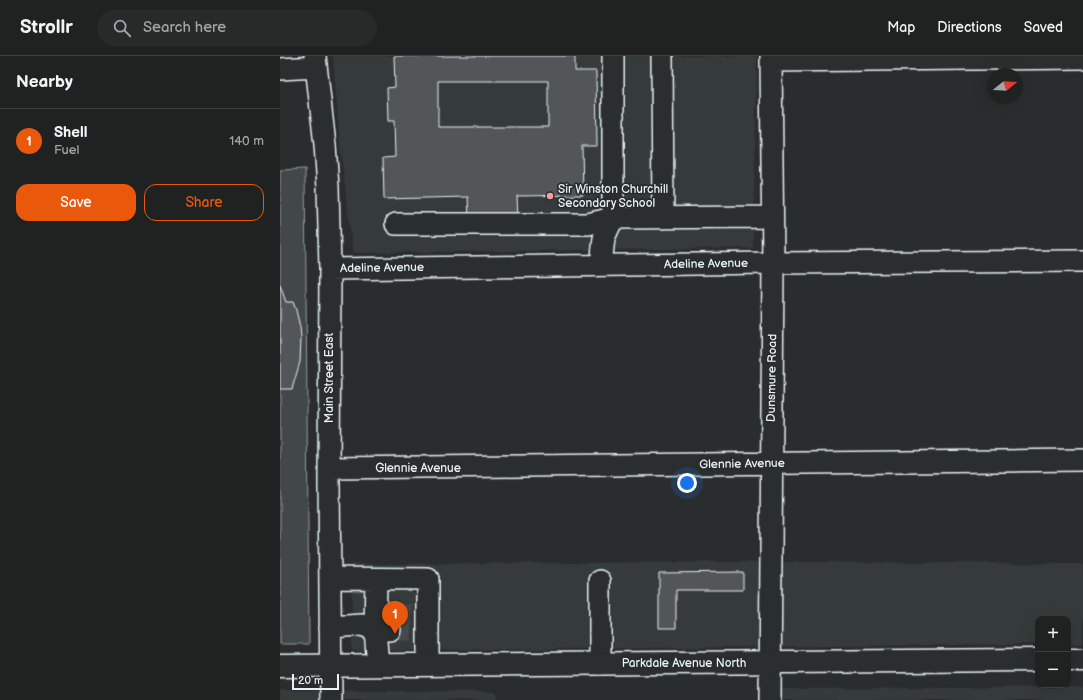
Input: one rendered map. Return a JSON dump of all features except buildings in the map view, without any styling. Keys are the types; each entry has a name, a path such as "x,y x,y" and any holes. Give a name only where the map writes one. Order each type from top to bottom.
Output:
{"main road":[{"name":"Parkdale Avenue North","path":"280,666 1035,660"},
{"path":"1071,660 1083,660"}],"street":[{"path":"601,265 604,238 613,218 613,56"},
{"path":"662,56 663,218"},
{"path":"771,58 1083,58"},
{"name":"Dunsmure Road","path":"770,700 773,263 771,58"},
{"path":"280,69 315,62"},
{"name":"Main Street East","path":"315,62 325,145 328,187 330,269 331,700"},
{"path":"396,224 588,224 613,218 772,217"},
{"name":"Adeline Avenue","path":"330,269 773,263 1083,261"},
{"name":"Glennie Avenue","path":"330,468 1083,460"},
{"path":"330,578 428,579 424,616 428,665"},
{"path":"376,579 383,616 378,665"},
{"path":"600,581 600,664"},
{"path":"330,627 362,625 383,616"}],"shaded area":[{"name":"Sir Winston Churchill Secondary School","path":"333,56 757,56 753,248 353,253 340,144"},
{"path":"305,169 309,644 280,644 280,170"},
{"path":"794,562 1083,564 1083,644 1071,644 1071,616 1035,616 1035,644 352,651 352,564"},
{"path":"1083,687 1083,700 782,700 782,689"},
{"path":"280,690 496,692 497,700 280,700"}],"tunnel":[{"path":"391,615 419,615"},
{"path":"390,630 419,630"}],"place":[{"name":"Sir Winston Churchill Secondary School","path":"550,196"},
{"name":"Shell","path":"395,634"}]}
